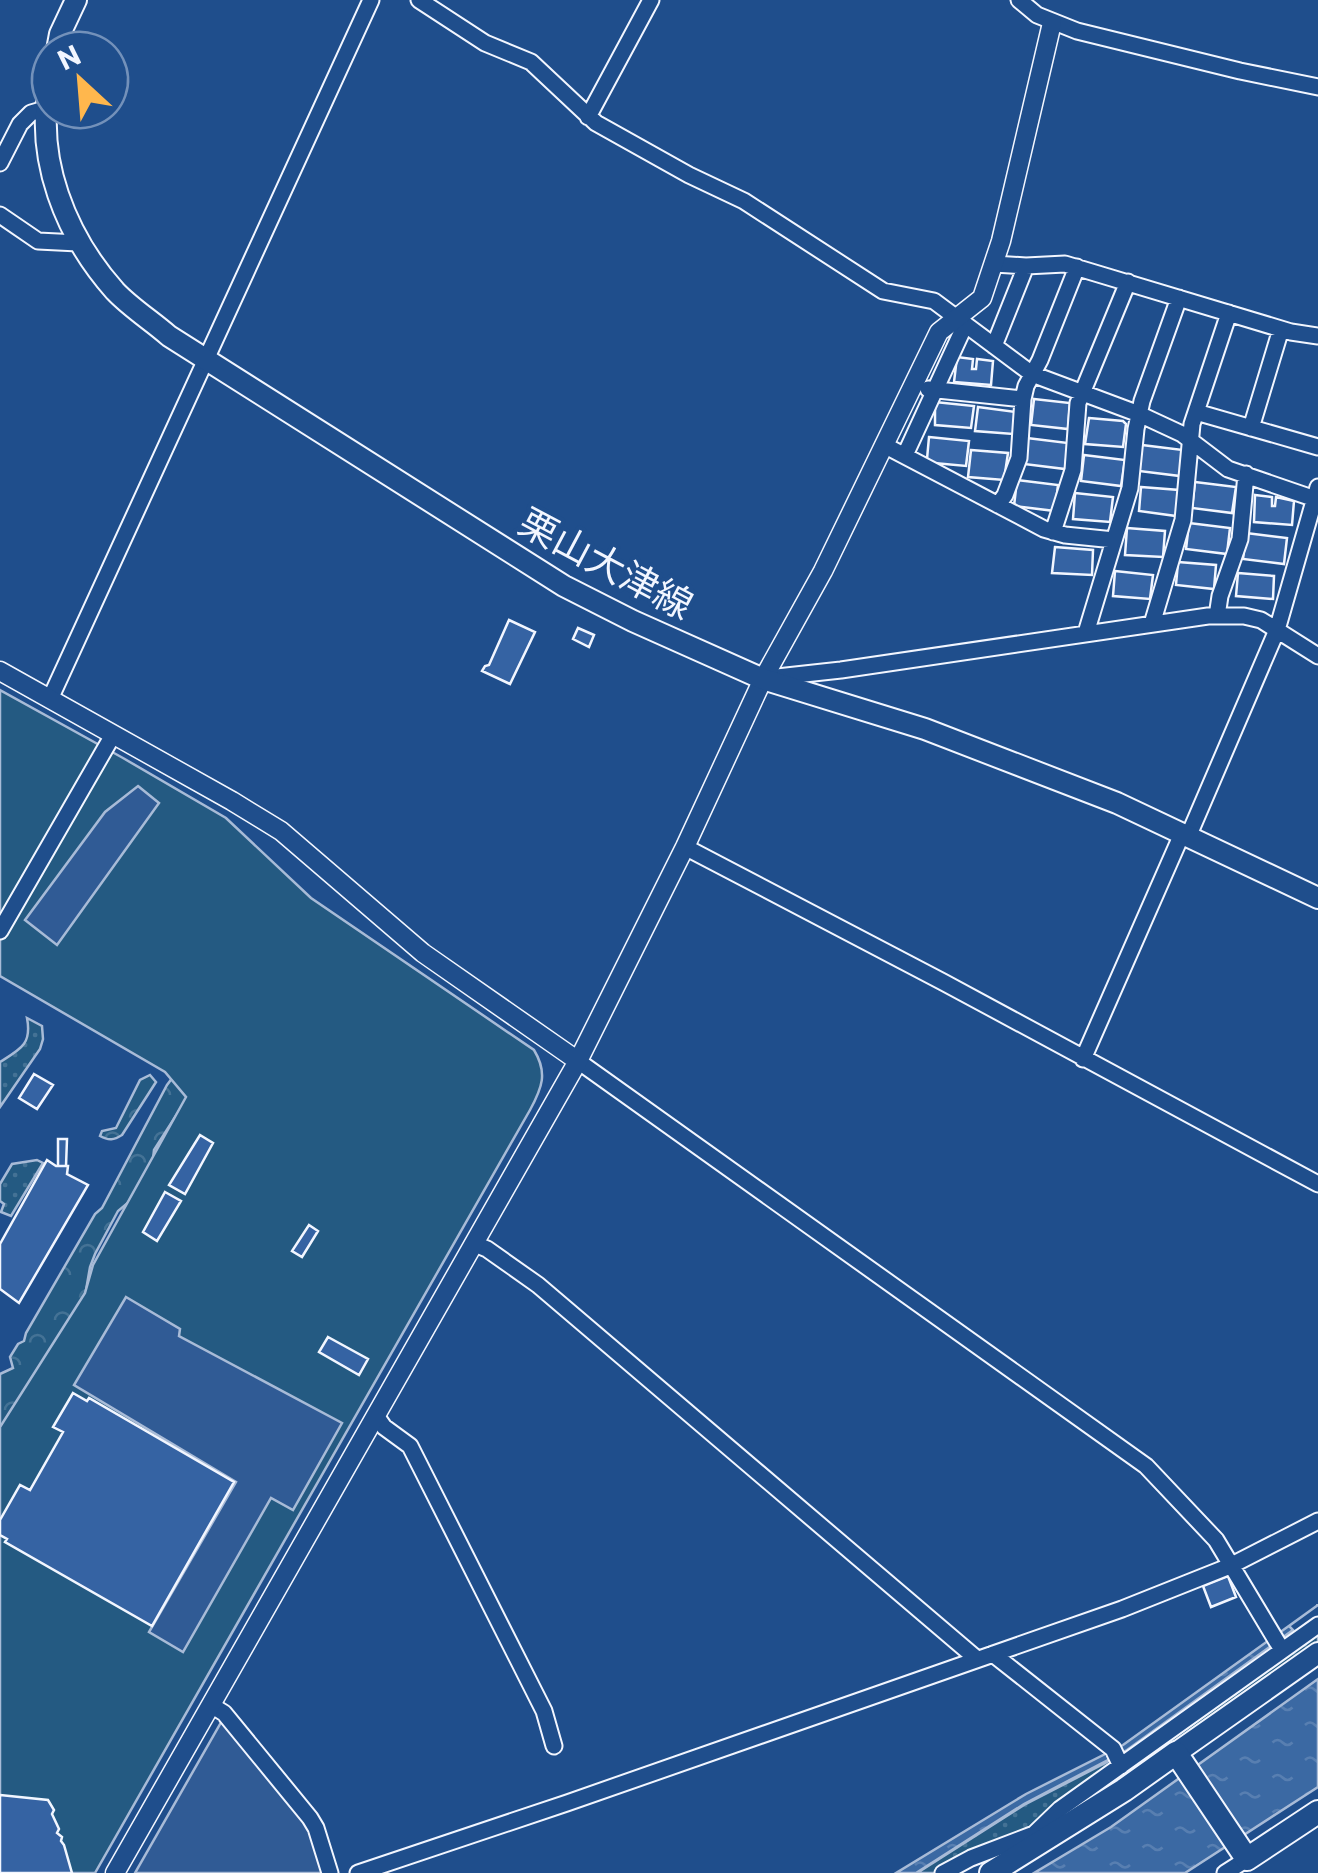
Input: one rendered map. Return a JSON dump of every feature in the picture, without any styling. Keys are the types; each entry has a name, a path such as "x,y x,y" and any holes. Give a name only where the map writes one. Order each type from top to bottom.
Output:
{"main road":[{"path":"62,30 76,0"},
{"name":"栗山大津線","path":"46,130 56,194 78,242 117,292 169,336 564,586 632,622 763,678 925,729 1117,802 1318,898"},
{"path":"991,1873 1037,1838 1179,1757 1318,1653"},
{"path":"1179,1757 1250,1863 1318,1812"}],"street":[{"path":"50,700 371,0"},
{"path":"419,0 485,43 531,62 596,124 744,202 883,291 934,301 1032,374 1182,434 1228,469 1317,495 1277,630 1083,1059"},
{"path":"588,116 651,0"},
{"path":"1018,0 1052,23 1077,31 1318,87"},
{"path":"115,1873 211,1705 383,1425 475,1244 578,1062 685,848 763,678 823,571 939,332 959,322 982,298 994,264 1052,23"},
{"path":"0,163 20,124 30,114"},
{"path":"0,215 38,241 78,242"},
{"path":"994,264 1065,264 1318,336"},
{"path":"994,346 1026,266"},
{"path":"998,505 1019,458 1023,400 1077,267"},
{"path":"1053,532 1073,470 1078,402 1128,282"},
{"path":"1086,632 1130,488 1139,414 1179,298"},
{"path":"1152,624 1184,520 1196,412 1229,313"},
{"path":"905,455 959,322"},
{"path":"1251,428 1280,328"},
{"path":"914,383 934,390 1023,400"},
{"path":"1196,412 1318,448"},
{"path":"884,444 1044,530 1114,540"},
{"path":"1217,616 1240,538 1246,474"},
{"path":"763,678 1217,616 1262,620 1318,656"},
{"path":"0,672 281,831 423,953 1146,1466 1216,1540 1282,1650"},
{"path":"0,931 113,735"},
{"path":"685,848 1318,1184"},
{"path":"475,1244 538,1284 985,1656 1113,1748 1121,1766"},
{"path":"383,1425 410,1446 544,1710 554,1746"},
{"path":"358,1873 1122,1609 1230,1566 1318,1521"},
{"path":"943,1873 971,1858 1037,1838 1060,1809 1318,1625"},
{"path":"211,1705 224,1713 310,1818 330,1873"},
{"path":"1225,1873 1250,1863"}],"green space":[{"path":"0,690 226,818 311,898 534,1050 542,1073 530,1110 95,1873 0,1873 0,1427 85,1293 93,1265 186,1097 165,1072 0,976"},
{"path":"27,1018 42,1026 40,1049 0,1107 0,1062 23,1045 28,1034"},
{"path":"192,1052 213,1058 154,1150 130,1201 118,1211 95,1254 85,1296 0,1434 0,1374 13,1368 10,1357 24,1341 95,1214 102,1208 167,1085"},
{"path":"150,1075 156,1082 122,1135 111,1139 100,1136 102,1131 116,1128 140,1080"},
{"path":"37,1160 43,1163 11,1216 1,1212 4,1204 0,1201 0,1184 12,1164"},
{"path":"1318,1630 1318,1642 1122,1780 1042,1831"},
{"path":"1113,1759 1025,1833 938,1873 917,1873 1024,1805"}],"shaded area":[{"path":"138,786 159,803 57,945 25,920 105,812"},
{"path":"126,1297 180,1329 179,1336 342,1423 293,1510 271,1498 183,1652 149,1632 236,1482 74,1385"},
{"path":"223,1719 309,1826 324,1873 135,1873"}],"water":[{"path":"1318,1605 1289,1626 1293,1630 1127,1750 1024,1804 916,1873 896,1873 1026,1794 1123,1745"},
{"path":"1318,1679 1318,1787 1185,1873 1034,1873 1111,1827"}],"building":[{"path":"957,357 973,359 972,369 976,369 977,359 993,361 991,385 954,382"},
{"path":"1034,399 1070,403 1068,429 1031,425"},
{"path":"935,402 974,406 971,428 935,425"},
{"path":"978,407 1016,412 1013,434 975,431"},
{"path":"1089,418 1123,421 1123,447 1085,444"},
{"path":"929,437 969,441 966,466 927,459"},
{"path":"1027,438 1068,443 1065,469 1024,464"},
{"path":"1142,445 1183,450 1180,476 1139,471"},
{"path":"971,450 1008,453 1004,480 968,477"},
{"path":"1084,455 1125,460 1121,486 1081,481"},
{"path":"1017,480 1058,485 1055,511 1014,506"},
{"path":"1195,482 1236,487 1232,513 1192,508"},
{"path":"1141,487 1179,490 1176,516 1139,511"},
{"path":"1075,493 1113,497 1110,522 1073,519"},
{"path":"1255,495 1272,497 1272,506 1276,497 1294,501 1292,525 1254,522"},
{"path":"1189,523 1230,528 1227,554 1186,549"},
{"path":"1127,528 1165,531 1163,557 1125,555"},
{"path":"1246,533 1287,538 1284,564 1243,559"},
{"path":"1055,547 1093,550 1092,575 1052,573"},
{"path":"1178,562 1216,565 1214,589 1176,585"},
{"path":"1115,571 1153,575 1150,599 1113,596"},
{"path":"1238,573 1274,576 1273,599 1236,596"},
{"path":"509,620 535,632 510,684 482,671 489,665"},
{"path":"578,628 594,635 589,647 573,639"},
{"path":"34,1074 53,1085 37,1109 19,1098"},
{"path":"200,1135 213,1143 185,1194 169,1185"},
{"path":"58,1139 67,1139 66,1166 58,1166"},
{"path":"47,1160 56,1166 68,1166 67,1174 88,1185 19,1303 0,1289 0,1244"},
{"path":"165,1192 181,1201 157,1241 143,1232"},
{"path":"309,1225 318,1231 302,1257 292,1251"},
{"path":"328,1337 368,1359 359,1375 319,1352"},
{"path":"73,1393 87,1401 89,1398 234,1482 152,1626 5,1542 7,1539 0,1535 0,1520 20,1485 30,1490 63,1432 53,1427"},
{"path":"1228,1576 1236,1597 1211,1607 1203,1586"},
{"path":"0,1795 48,1800 72,1873 0,1873"}]}
